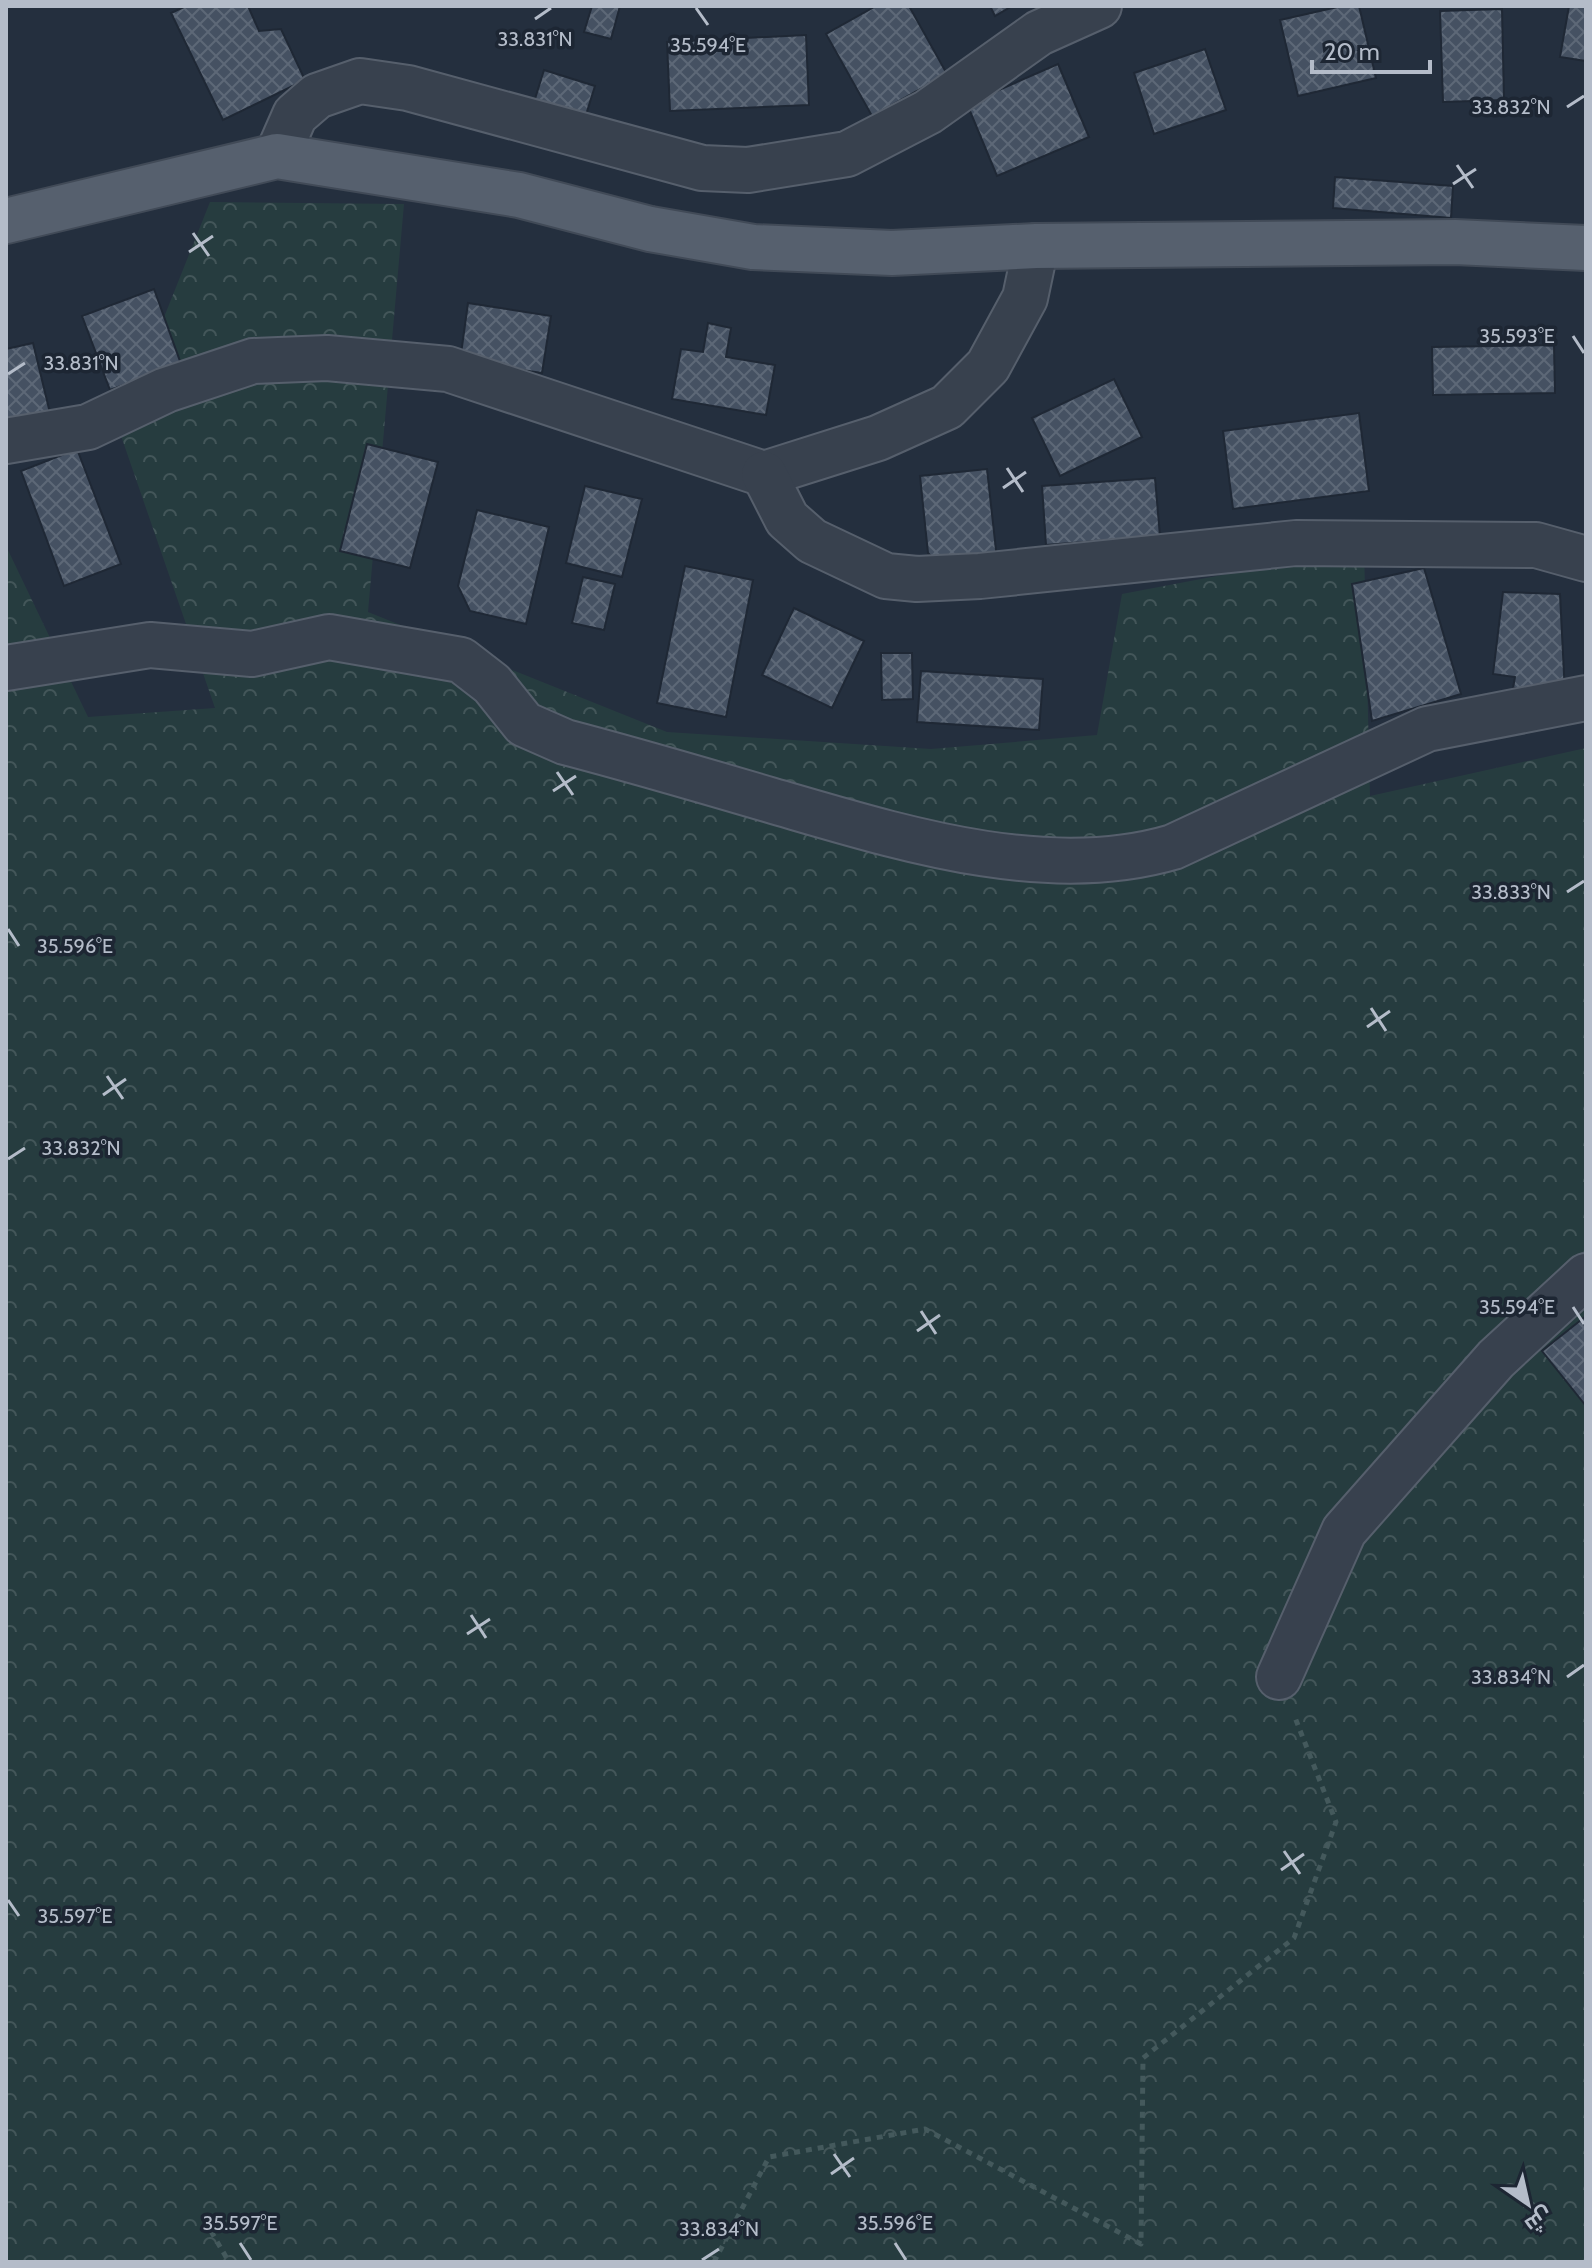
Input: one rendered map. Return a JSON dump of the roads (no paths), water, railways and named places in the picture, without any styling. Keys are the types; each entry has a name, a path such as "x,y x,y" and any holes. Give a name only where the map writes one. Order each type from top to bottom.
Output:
{"main road":[{"path":"6,221 277,156 506,192 650,229 753,247 892,253 1036,246 1455,242 1586,248"}],"street":[{"path":"277,156 295,115 317,96 360,81 408,88 702,168 748,170 847,154 928,112 1039,33 1099,6"},
{"path":"6,441 88,427 166,390 253,361 327,358 448,369 764,474 878,438 947,407 988,366 1025,298 1036,246"},
{"path":"764,474 787,519 812,541 886,576 917,579 980,576 1296,543 1536,545 1586,559"},
{"path":"6,668 150,645 252,654 329,637 382,645 461,660 492,684 524,724 565,742 915,842 1079,863 1134,859 1173,847 1427,729 1586,698"},
{"path":"1279,1677 1344,1531 1496,1359 1586,1276"}]}
